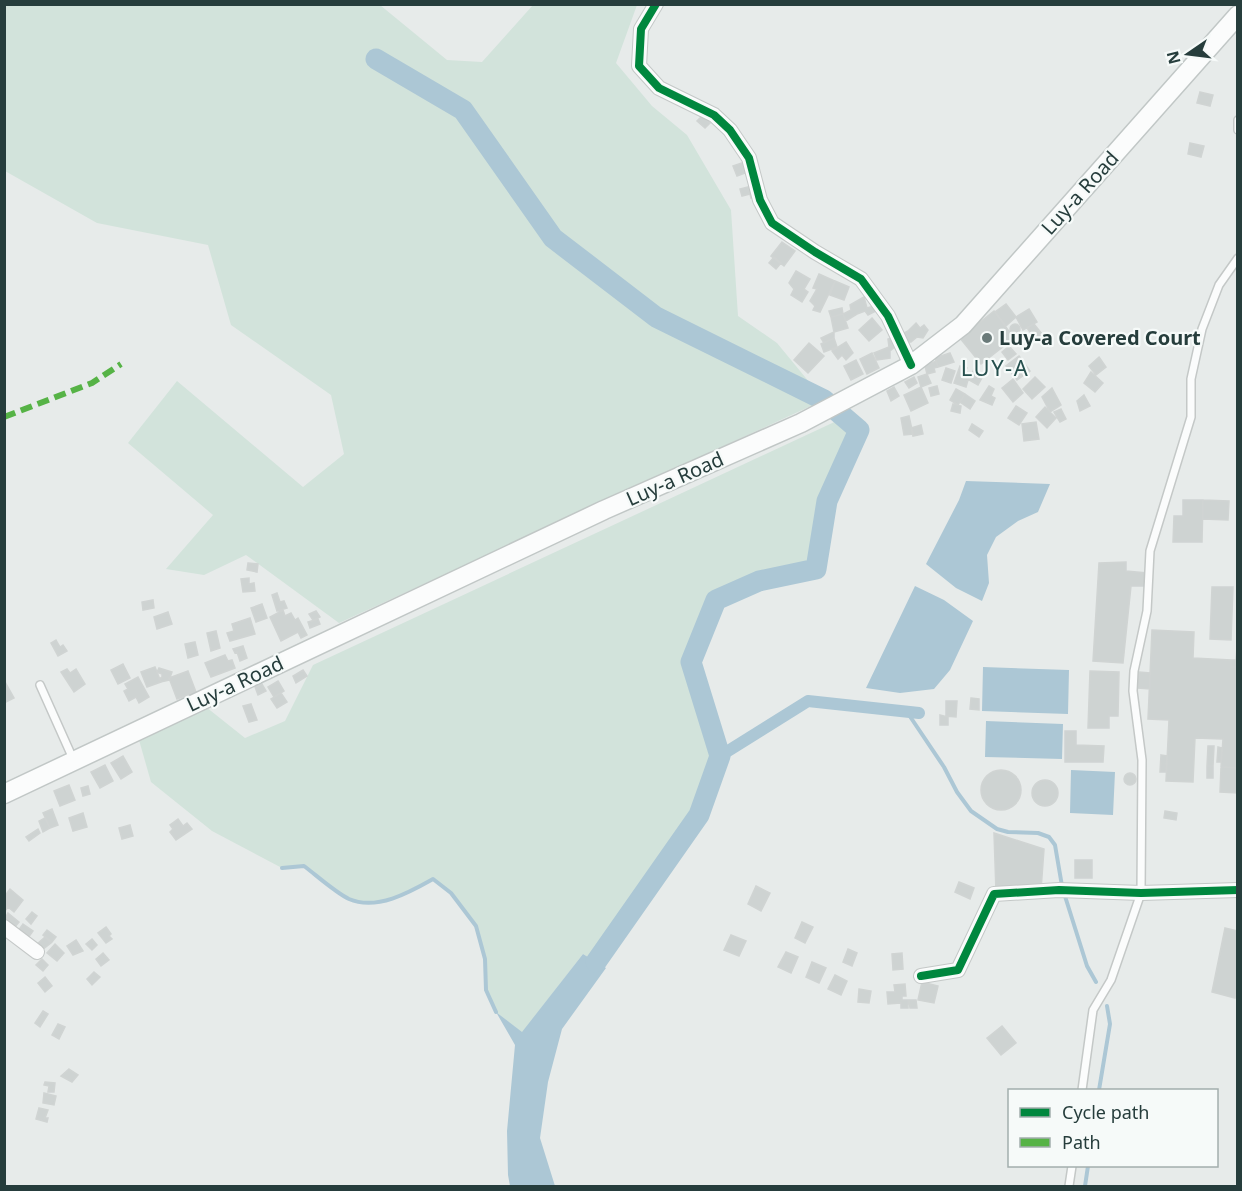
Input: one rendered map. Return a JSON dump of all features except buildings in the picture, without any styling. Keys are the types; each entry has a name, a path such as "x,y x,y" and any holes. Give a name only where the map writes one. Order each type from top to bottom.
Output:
{"main road":[{"name":"Luy-a Road","path":"4,794 604,510 801,423 910,365 963,325 1238,15"}],"street":[{"path":"656,4 641,29 639,66 659,88 714,115 730,130 749,158 760,200 772,223 861,279 888,316 910,365"},
{"path":"921,976 958,970 994,894 1059,890 1141,893 1238,890"},
{"path":"4,927 37,952"}],"lane":[{"path":"1238,120 1238,130"},
{"path":"1082,1089 1093,1010 1111,980 1141,893 1142,760 1133,691 1134,671 1147,611 1150,551 1191,417 1191,379 1202,329 1219,285 1238,258"},
{"path":"40,685 74,761"},
{"path":"1069,1186 1072,1167"}],"shaded area":[{"path":"5,5 380,5 447,60 482,62 533,5 637,5 616,63 652,106 687,135 731,210 738,316 777,343 824,400 339,623 246,555 204,575 166,569 213,515 128,443 177,381 303,487 344,454 331,395 231,325 208,245 97,223 5,171"},
{"path":"843,418 859,430 827,501 816,569 759,581 716,600 691,662 720,756 699,815 596,962 583,954 522,1033 496,1012 486,990 485,959 476,926 451,893 433,879 404,894 382,901 371,903 349,899 304,866 282,868 212,831 151,782 137,733 201,703 245,738 285,721 313,665"}],"water":[{"path":"966,481 1050,484 1038,512 1018,521 996,537 987,555 989,583 982,601 956,588 926,564 959,500"},
{"path":"915,586 944,600 973,621 950,670 934,689 900,693 866,688"},
{"path":"983,667 1069,670 1068,714 982,711"},
{"path":"986,721 1063,724 1062,759 985,757"},
{"path":"1071,770 1115,772 1113,815 1070,813"},
{"path":"583,954 606,968 562,1029 548,1082 540,1138 555,1186 510,1186 507,1131 515,1045 496,1012 522,1032"}],"waterway":[{"path":"376,59 463,110 553,238 656,317 824,400 859,430 827,501 816,569 759,581 716,600 691,662 720,756 699,815 596,962"},
{"path":"720,756 808,701 919,713"},
{"path":"907,712 971,811 997,829 1008,832 1038,833 1049,837 1055,845 1062,886"},
{"path":"282,868 304,866 338,893 349,899 371,903 393,898 433,879 451,893 476,926 485,959 486,990 496,1012"},
{"path":"1064,893 1087,966 1096,982"},
{"path":"1099,1089 1110,1024 1107,1006"},
{"path":"1085,1186 1088,1167"}],"marked path":[{"path":"4,417 92,383 121,364"}],"cycle path":[{"path":"656,4 641,29 639,66 659,88 714,115 730,130 749,158 760,200 772,223 861,279 888,316 911,365"},
{"path":"921,976 958,970 994,894 1059,890 1141,893 1238,890"}],"place":[{"name":"Luy-a Covered Court","path":"987,338"}],"district":[{"name":"LUY-A","path":"995,368"}]}
